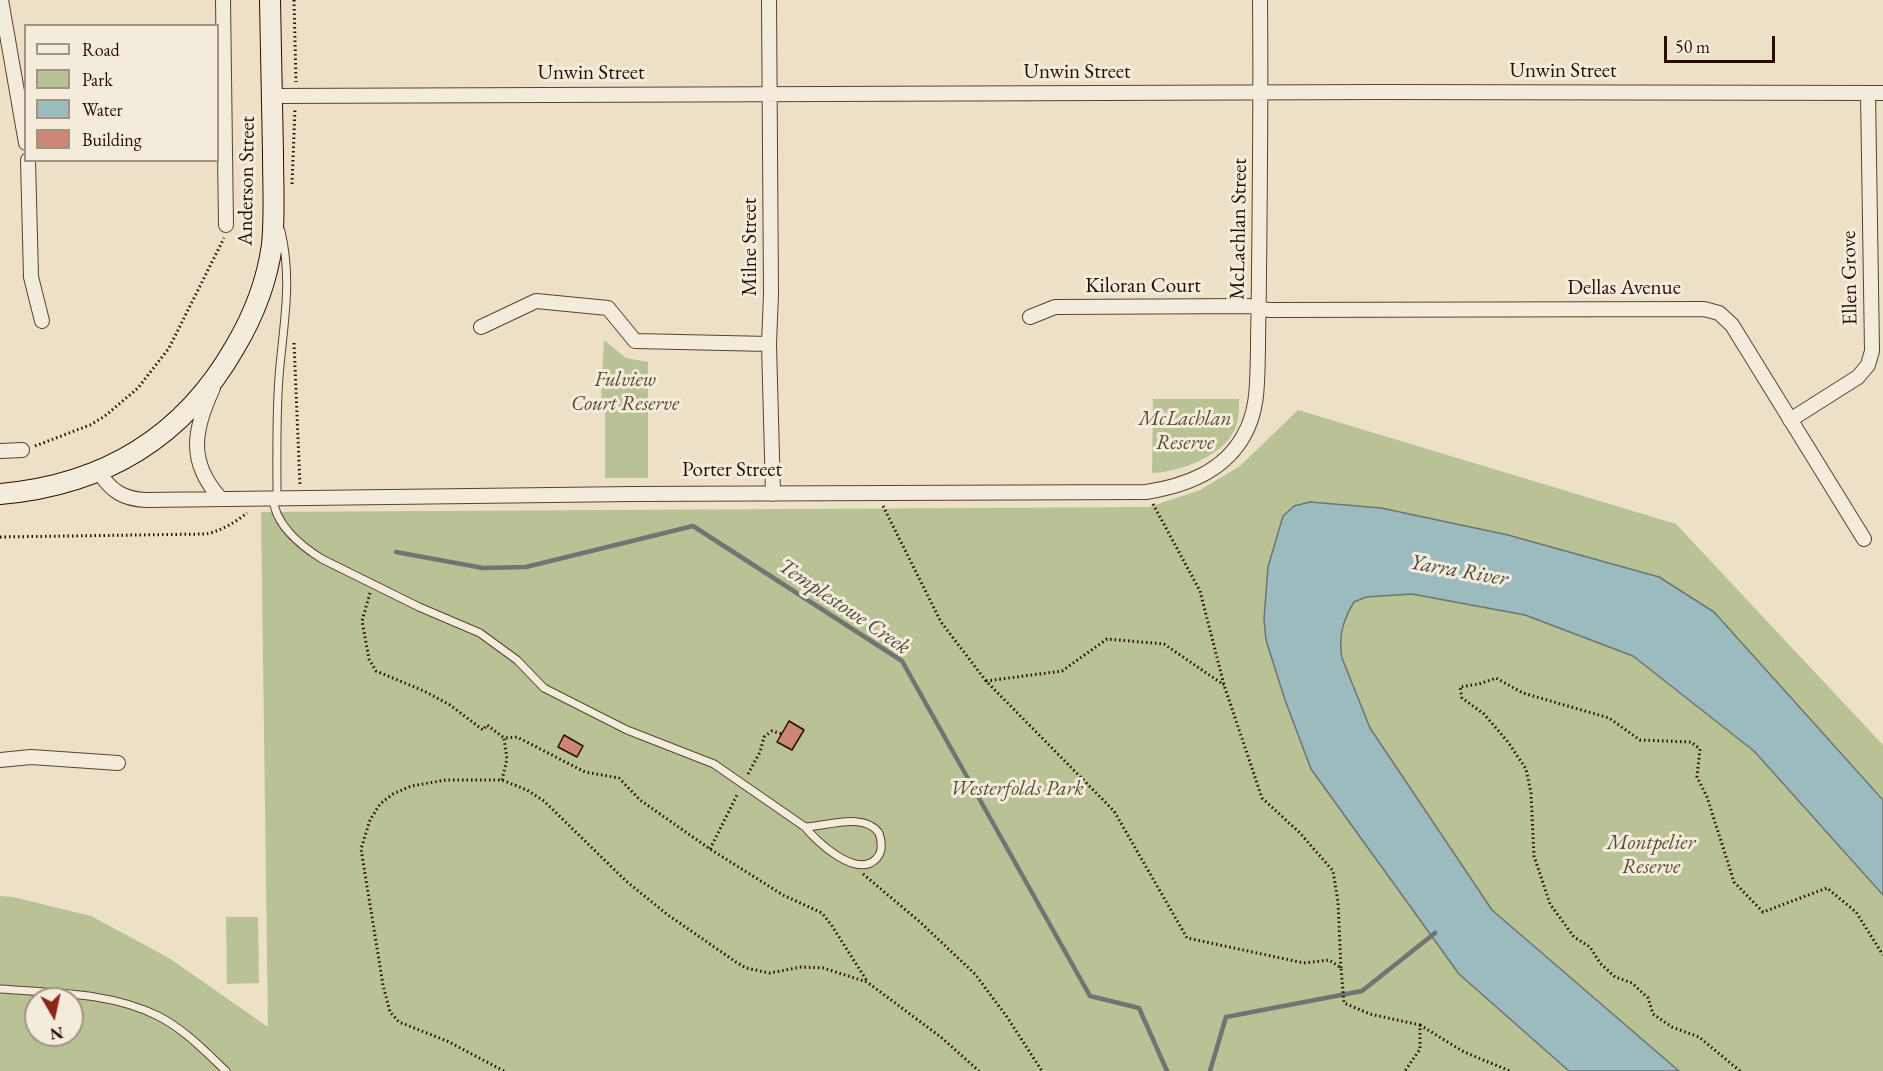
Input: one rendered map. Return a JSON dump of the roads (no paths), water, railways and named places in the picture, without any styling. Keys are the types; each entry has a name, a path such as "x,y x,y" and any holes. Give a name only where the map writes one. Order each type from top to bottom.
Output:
{"main road":[{"name":"Anderson Street","path":"98,471 134,453 164,432 197,403 222,370 253,314 272,244 270,0"},
{"path":"0,494 52,485 98,471"}],"street":[{"path":"1,0 24,132"},
{"name":"Anderson Street","path":"223,0 226,225"},
{"name":"Milne Street","path":"769,0 771,94 769,345 773,494"},
{"name":"McLachlan Street","path":"1233,452 1244,437 1252,420 1256,397 1259,308 1260,0"},
{"name":"Ellen Grove","path":"1790,420 1858,377 1868,365 1872,351 1868,93"},
{"name":"Unwin Street","path":"272,96 1883,93"},
{"path":"28,162 31,276 42,321"},
{"path":"481,327 536,301 608,308 635,341 769,345"},
{"name":"Kiloran Court","path":"1030,317 1055,307 1249,306 1259,308"},
{"name":"Dellas Avenue","path":"1259,308 1269,310 1704,309 1719,314 1732,325 1864,539"},
{"path":"220,498 206,480 196,439 200,419 222,370"},
{"path":"0,451 22,450"},
{"name":"Porter Street","path":"98,471 110,488 118,494 146,500 272,497 1146,492 1174,487 1193,480 1220,464 1233,452"},
{"path":"0,760 31,757 118,763"}],"lane":[{"path":"273,207 284,243 288,275 272,497 279,517 303,546 322,559 480,633 517,660 544,688 627,730 714,764 805,827 824,847 848,861 864,864 875,860 881,850 879,832 875,827 858,821 805,827"},
{"path":"0,989 75,994 108,999 137,1007 160,1017 195,1042 226,1071"}],"water":[{"name":"Yarra River","path":"1310,502 1381,508 1508,535 1659,577 1714,612 1883,800 1883,895 1754,751 1633,656 1525,615 1412,594 1366,597 1354,602 1342,629 1342,658 1370,728 1492,910 1679,1071 1569,1071 1459,974 1311,769 1285,700 1266,640 1264,619 1268,567 1283,516 1294,506"}],"waterway":[{"name":"Templestowe Creek","path":"396,552 483,568 526,567 693,526 902,661 1090,996 1139,1008 1167,1071"},
{"name":"Templestowe Creek","path":"1210,1071 1226,1017 1362,991 1435,933"}],"park label":[{"name":"Fulview Court Reserve","path":"625,392"},
{"name":"McLachlan Reserve","path":"1185,431"},
{"name":"Westerfolds Park","path":"1017,789"},
{"name":"Montpelier Reserve","path":"1651,855"}]}
